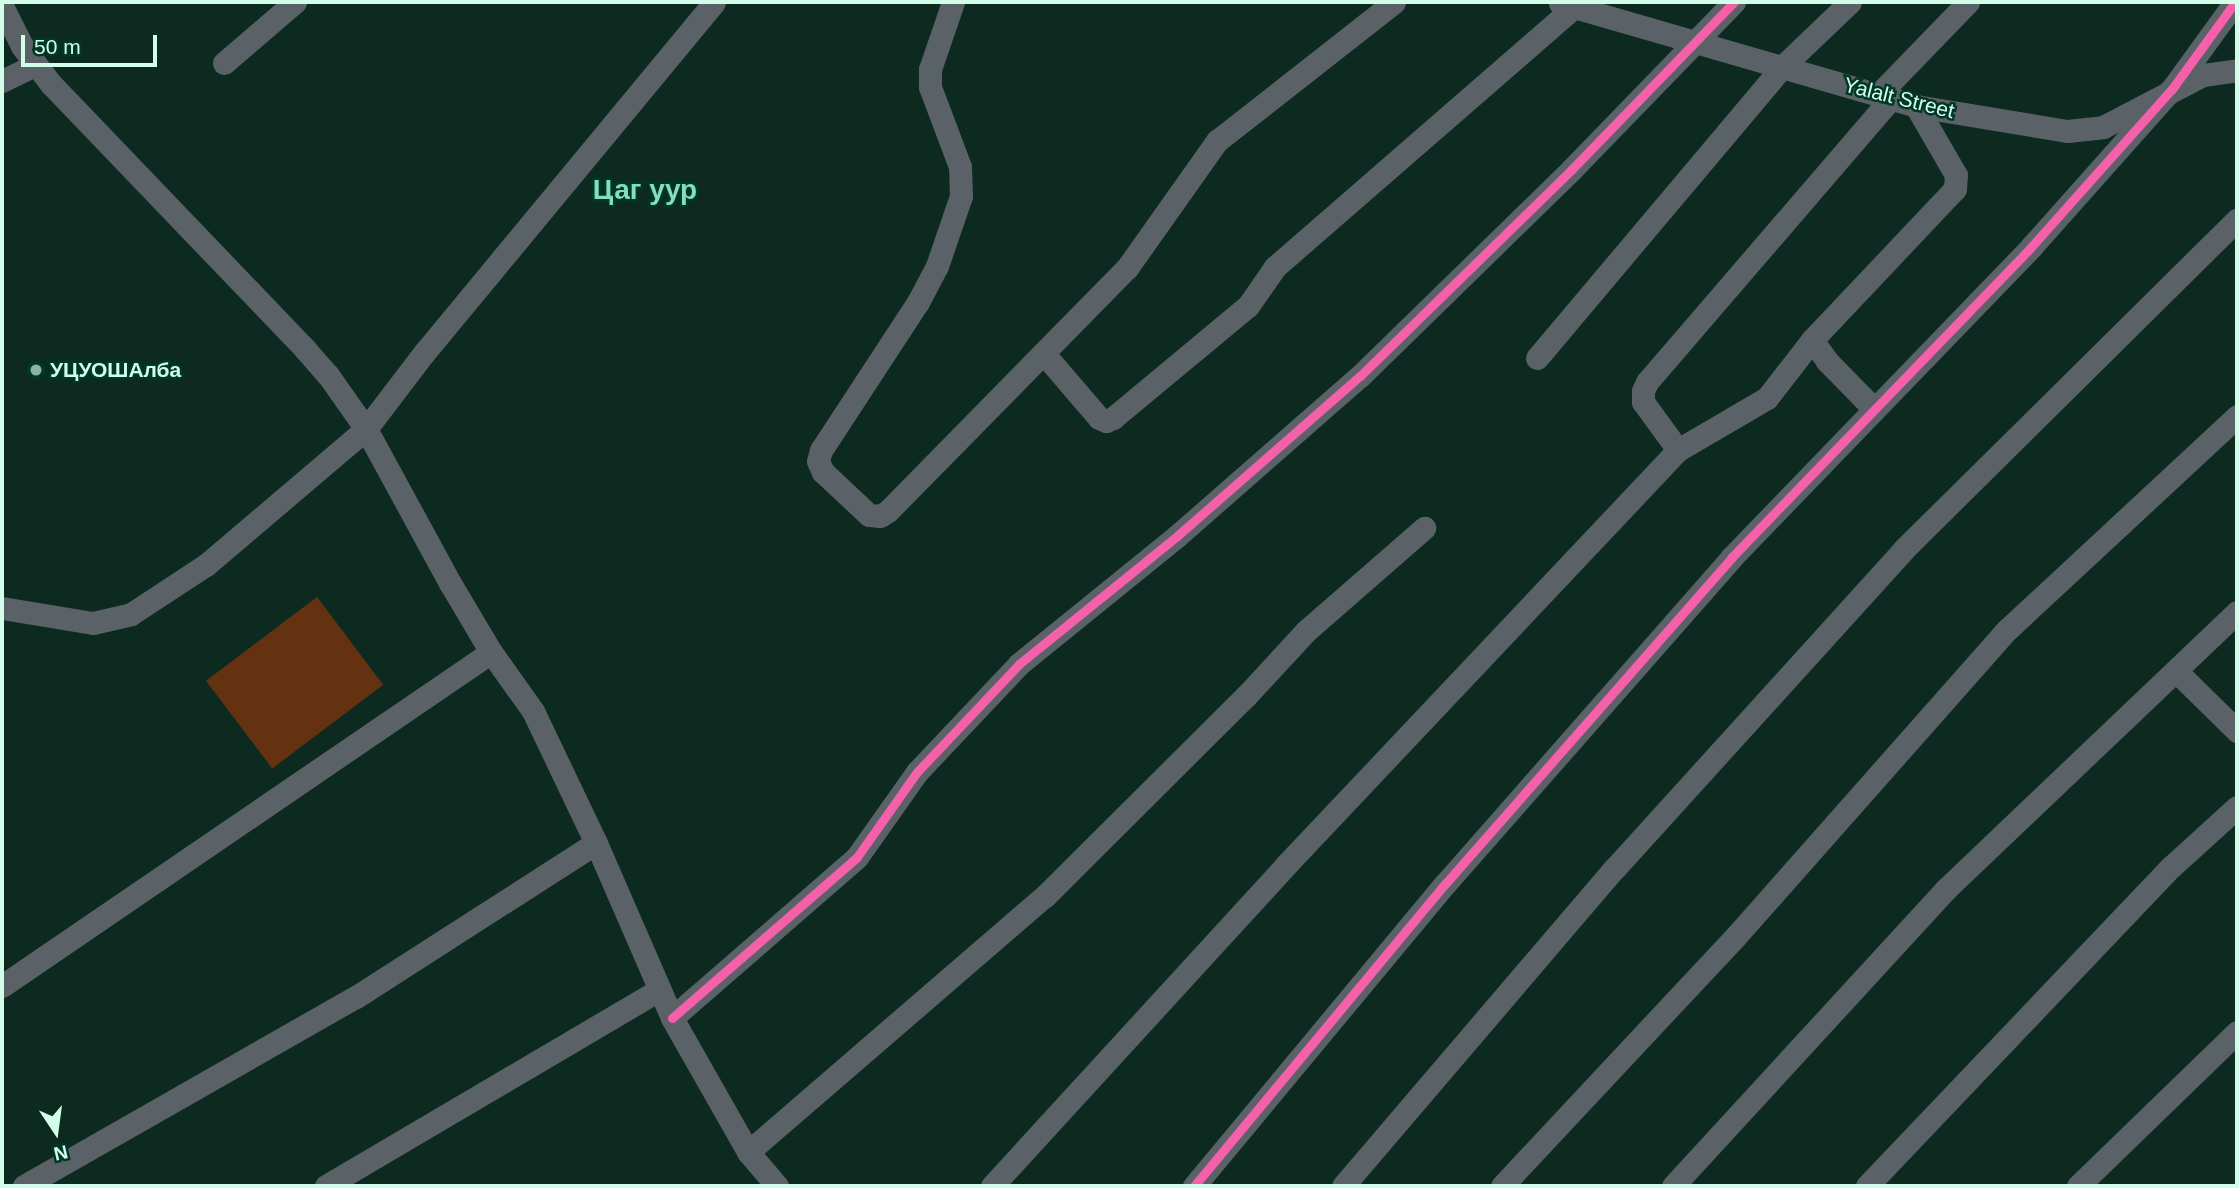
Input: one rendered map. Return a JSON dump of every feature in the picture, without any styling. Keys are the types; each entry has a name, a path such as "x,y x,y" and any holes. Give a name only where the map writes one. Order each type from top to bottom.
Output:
{"street":[{"path":"224,64 295,2"},
{"path":"2,608 93,623 131,614 206,565 366,429 568,177 714,2"},
{"path":"953,2 930,69 930,87 961,167 961,196 937,266 918,302 821,450 818,461 823,472 869,514 880,516 1045,355 1127,268 1217,141 1394,2"},
{"path":"672,1018 857,856 917,772 1019,664 1177,536 1360,376 1572,169 1734,2"},
{"path":"1537,358 1781,68 1850,2"},
{"path":"1678,450 1643,402 1643,391 1647,382 1885,96 1968,2"},
{"path":"1194,1186 1445,884 1731,558 2031,247 2172,89 2235,2"},
{"path":"1045,355 1099,418 1106,421 1113,418 1248,306 1275,267 1576,5"},
{"name":"Yalalt Street","path":"1576,5 1916,106 2067,131 2103,127 2136,113 2172,89 2203,75 2237,70"},
{"path":"2,6 35,65 305,349 328,375 366,429 491,652 533,711 596,843 672,1018 765,1183"},
{"path":"2,80 35,65"},
{"path":"992,1186 1285,866 1678,450 1767,398 1812,340 1955,189 1955,175 1916,106"},
{"path":"1343,1186 1615,868 1905,550 2237,220"},
{"path":"1812,340 1827,361 1873,408"},
{"path":"1502,1186 1736,936 2008,629 2237,416"},
{"path":"748,1152 1045,896 1246,696 1306,631 1424,528"},
{"path":"1673,1186 1945,890 2237,611"},
{"path":"2,986 491,652"},
{"path":"2176,671 2237,731"},
{"path":"1867,1186 2171,867 2237,807"},
{"path":"24,1186 356,997 596,843"},
{"path":"326,1186 659,990"},
{"path":"2078,1186 2237,1032"}],"shaded area":[{"path":"317,597 383,685 272,769 206,681"}],"cycle path":[{"path":"672,1018 857,857 917,772 1019,664 1177,536 1360,376 1572,169 1734,2"},
{"path":"1194,1186 1445,884 1731,558 2031,247 2172,89 2235,2"}],"place":[{"name":"УЦУОШАлба","path":"36,370"}],"district":[{"name":"Цаг уур","path":"645,190"}]}
